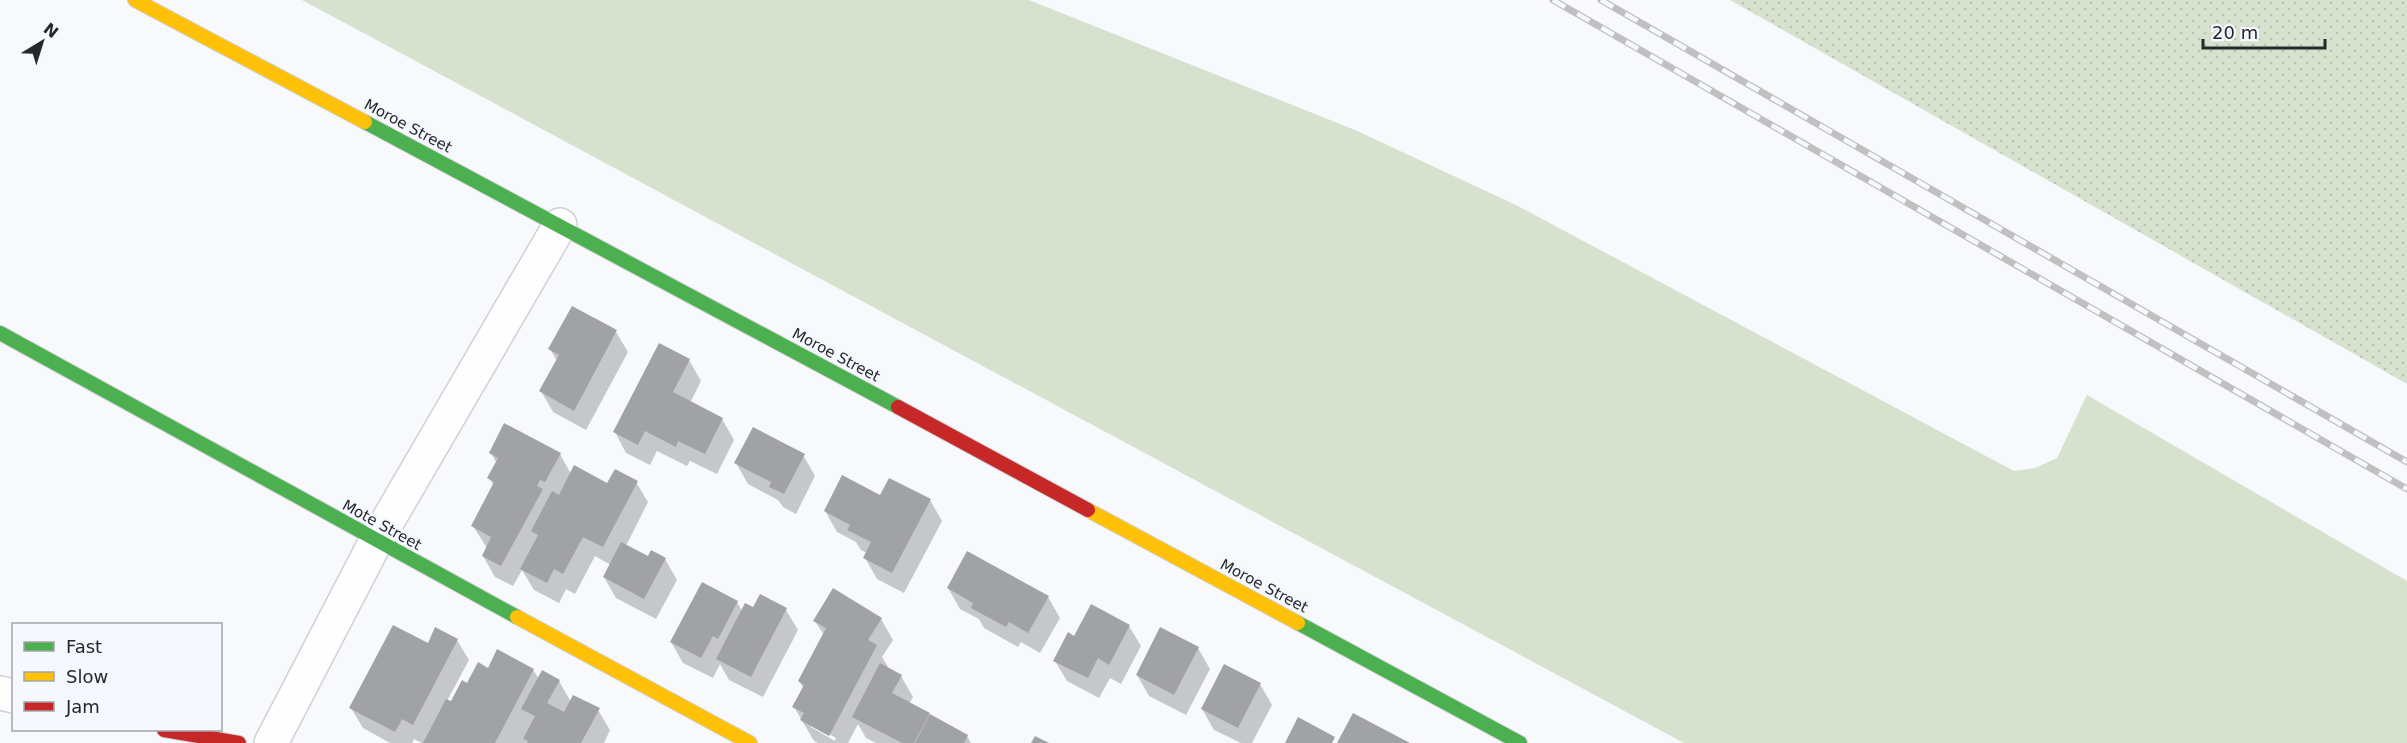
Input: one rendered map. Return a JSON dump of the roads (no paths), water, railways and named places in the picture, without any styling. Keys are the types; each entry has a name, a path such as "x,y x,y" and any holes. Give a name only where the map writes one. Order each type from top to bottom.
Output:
{"street":[{"name":"Moroe Street","path":"135,0 560,225 1520,743"},
{"path":"271,743 376,541 560,225"},
{"name":"Mote Street","path":"0,333 376,541 750,743"},
{"path":"175,731 239,743"}],"railway":[{"path":"1553,0 2407,489"},
{"path":"1601,0 2407,462"}]}
